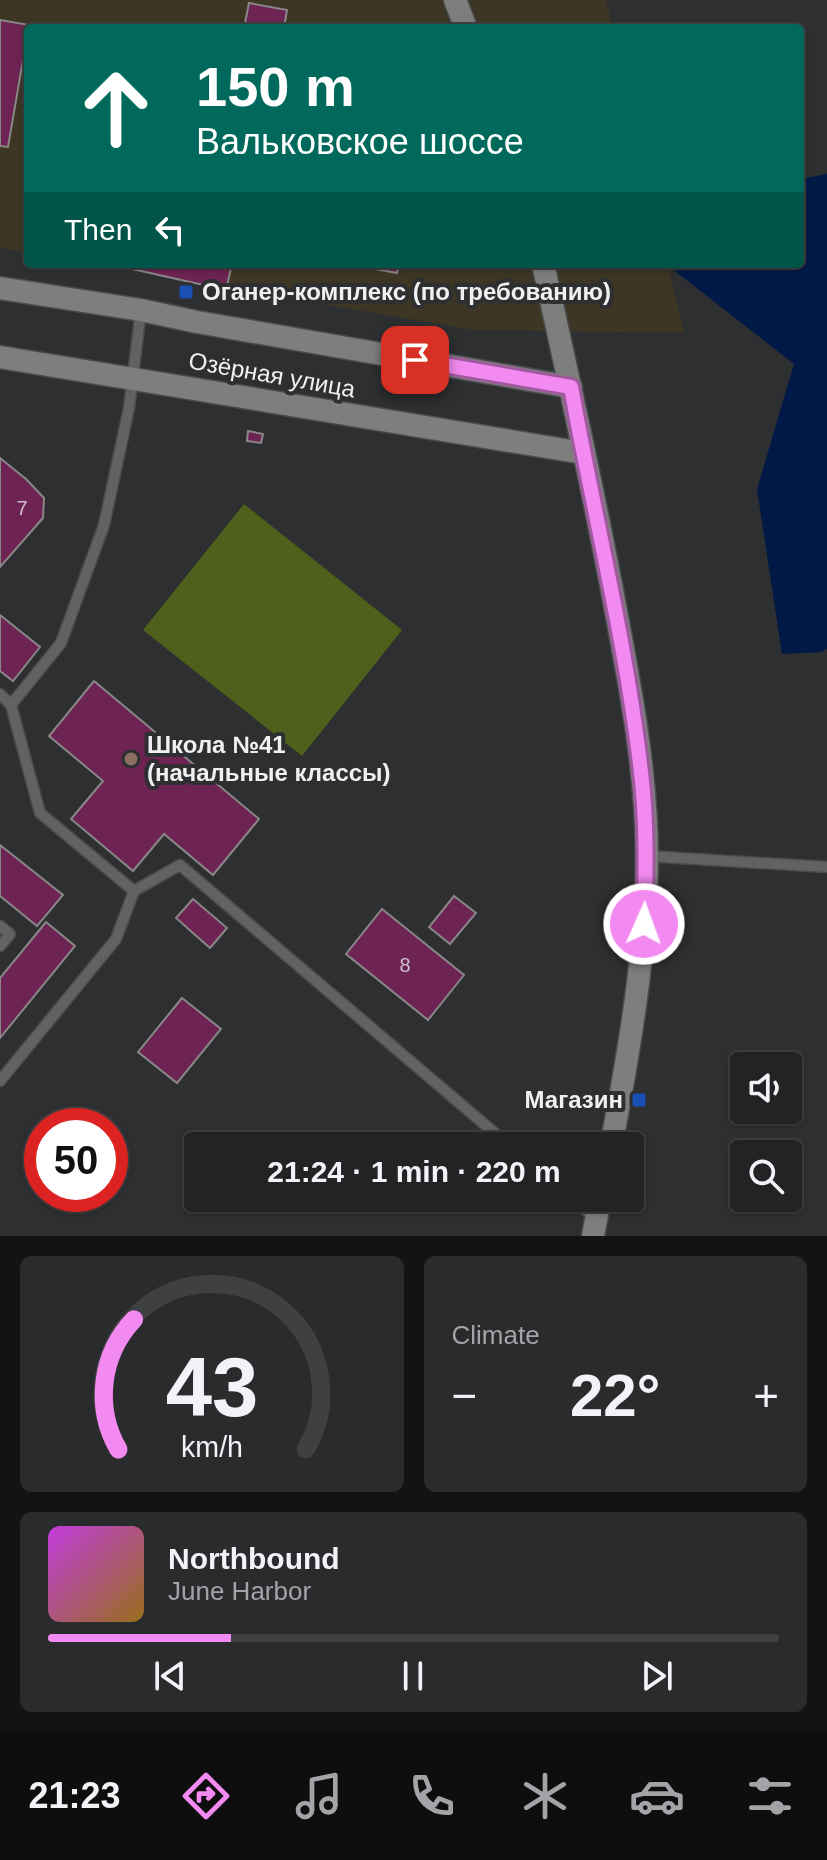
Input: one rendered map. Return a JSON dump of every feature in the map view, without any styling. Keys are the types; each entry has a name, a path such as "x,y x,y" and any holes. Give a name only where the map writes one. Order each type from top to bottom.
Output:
{"main road":[{"path":"455,0 464,24"},
{"path":"544,268 624,653 642,773 647,856 644,924 614,1132"},
{"name":"Озёрная улица","path":"0,288 141,310 571,387"},
{"name":"Озёрная улица","path":"0,357 583,453"}],"lane":[{"path":"11,705 61,643 104,525 129,408 141,310"},
{"path":"0,694 11,705 40,813 134,891"},
{"path":"647,856 827,867"},
{"path":"0,1081 116,939 134,891 180,865 494,1132"},
{"path":"0,926 10,934 0,946"}],"shaded area":[{"path":"0,0 606,0 612,24 24,24 24,252 0,248"},
{"path":"114,268 669,268 684,333 473,330"}],"green space":[{"path":"244,504 402,630 302,756 143,630"}],"water":[{"path":"827,174 827,649 782,654 757,489 794,364 671,268 804,268 804,178"}],"building":[{"path":"249,3 287,10 285,24 245,24"},
{"path":"0,20 24,24 24,54 8,147 0,146"},
{"path":"132,268 231,268 226,290"},
{"path":"370,268 398,268 397,273"},
{"path":"248,431 263,434 261,443 247,441"},
{"path":"0,458 44,498 43,518 0,567"},
{"path":"0,615 40,647 13,681 0,671"},
{"name":"Школа №41 (начальные классы)","path":"94,681 259,819 213,875 164,834 133,871 71,819 103,781 49,736"},
{"path":"0,845 63,895 37,926 0,896"},
{"path":"454,896 476,913 450,944 429,927"},
{"path":"193,899 227,928 210,948 176,918"},
{"path":"382,909 464,975 428,1020 346,954"},
{"path":"46,922 75,946 0,1038 0,978"},
{"path":"182,998 221,1029 177,1083 138,1052"}],"place":[{"name":"Оганер-комплекс (по требованию)","path":"186,292"},
{"name":"Школа №41 (начальные классы)","path":"131,759"},
{"name":"Магазин","path":"639,1100"}],"route":[{"path":"415,360 571,387 624,653 642,773 647,856 644,924"}]}
